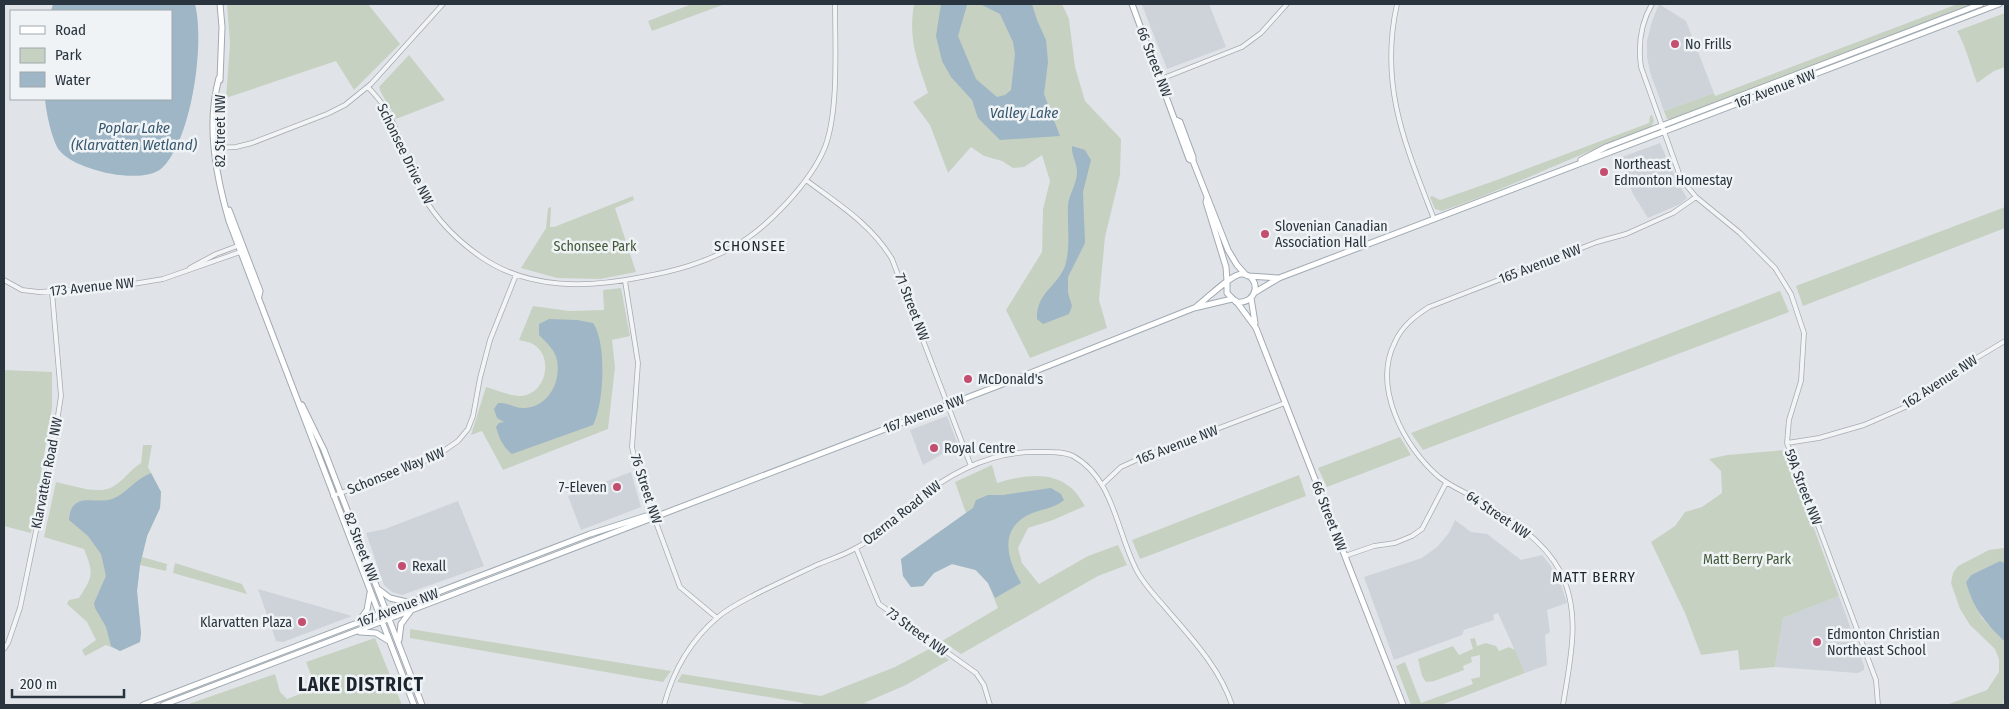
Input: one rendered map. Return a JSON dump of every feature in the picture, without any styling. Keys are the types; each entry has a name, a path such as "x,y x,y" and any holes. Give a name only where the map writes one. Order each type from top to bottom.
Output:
{"main road":[{"name":"82 Street NW","path":"220,4 222,27 216,148 226,201 255,292 259,296 333,496 414,705"},
{"name":"66 Street NW","path":"1132,4 1176,120 1180,122 1194,157 1193,161 1207,198 1210,200 1228,250 1237,265 1247,275"},
{"name":"167 Avenue NW","path":"1253,296 1279,278 1551,175 1981,4"},
{"name":"167 Avenue NW","path":"1663,129 1999,4"},
{"name":"66 Street NW","path":"1207,198 1206,202 1226,266 1227,282"},
{"path":"1236,274 1247,275 1254,282 1253,296 1244,302 1234,300 1227,293 1227,282 1236,274"},
{"name":"167 Avenue NW","path":"1247,275 1279,278"},
{"name":"167 Avenue NW","path":"1194,308 1227,282"},
{"name":"66 Street NW","path":"1253,296 1255,326 1403,705"},
{"name":"66 Street NW","path":"1234,300 1255,326"},
{"name":"167 Avenue NW","path":"143,705 380,614 654,518 1194,308 1234,300"},
{"name":"82 Street NW","path":"295,391 324,450 422,705"},
{"name":"167 Avenue NW","path":"166,705 412,610 487,577"},
{"path":"376,586 390,598 411,603"},
{"path":"352,625 364,616 370,590"},
{"path":"399,646 401,624 412,610"},
{"path":"343,636 366,632 376,633 390,642"}],"street":[{"path":"216,148 244,145 327,114 345,105 368,87 443,4"},
{"name":"Schonsee Drive NW","path":"368,87 388,113 416,184 443,225 481,257 516,275 544,282 569,285 625,281 683,268 736,246 761,227 806,180 825,147 831,124 835,67 835,4"},
{"path":"1161,79 1242,47 1261,33 1287,4"},
{"path":"1397,4 1392,34 1391,60 1396,106 1405,143 1434,219"},
{"name":"59A Street NW","path":"1652,4 1643,27 1640,57 1644,78 1681,179 1696,197 1740,233 1775,268 1791,294 1804,333 1801,381 1789,420 1786,443 1876,680 1878,705"},
{"name":"71 Street NW","path":"806,180 864,223 888,252 898,270 971,466"},
{"name":"165 Avenue NW","path":"1394,343 1408,322 1429,307 1597,242 1626,234 1673,213 1696,197"},
{"name":"173 Avenue NW","path":"182,273 216,254 240,245"},
{"name":"173 Avenue NW","path":"4,280 22,290 52,292 126,285 163,279 242,251"},
{"name":"Schonsee Way NW","path":"333,496 435,457 454,446 464,435 473,416 490,340 516,275"},
{"name":"76 Street NW","path":"625,281 638,363 632,447 638,474 680,587 717,618"},
{"name":"Klarvatten Road NW","path":"4,649 8,643 20,608 52,454 61,396 52,292"},
{"name":"162 Avenue NW","path":"1786,443 1819,438 1864,425 1910,405 1968,363 2005,341"},
{"name":"64 Street NW","path":"1394,343 1387,373 1389,393 1395,413 1409,442 1428,466 1446,483 1493,509 1522,530 1539,544 1560,570 1570,596 1574,620 1563,705"},
{"name":"165 Avenue NW","path":"1102,485 1121,468 1143,457 1285,403"},
{"name":"Ozerna Road NW","path":"664,705 672,680 693,644 717,618 732,606 856,548 874,537 935,486 971,466 1018,451 1055,452 1072,456 1095,473 1102,485 1141,577 1211,662 1226,688 1232,705"},
{"path":"1345,556 1374,546 1394,543 1412,536 1422,529 1446,483"},
{"name":"73 Street NW","path":"856,548 879,604 976,673 984,685 990,705"},
{"path":"166,696 166,705"},
{"path":"160,699 166,705"}],"shaded area":[{"path":"1209,4 1226,47 1167,69 1142,5"},
{"path":"1659,4 1686,21 1714,93 1664,111 1650,72 1647,57 1647,41"},
{"path":"1660,143 1687,198 1680,204 1648,218 1633,194 1619,158"},
{"path":"947,416 958,445 923,465 910,430"},
{"path":"631,472 641,507 581,530 568,496"},
{"path":"458,501 484,566 402,595 392,592 384,585 366,533 385,529"},
{"path":"1455,520 1471,532 1487,534 1521,560 1542,555 1550,565 1561,585 1567,603 1547,610 1550,632 1545,635 1547,665 1525,673 1498,613 1493,615 1494,620 1464,630 1462,635 1394,660 1364,577 1422,558 1437,547 1449,533"},
{"path":"258,589 352,616 283,642 276,641"},
{"name":"Edmonton Christian Northeast School","path":"1839,596 1864,670 1858,673 1775,667 1783,618"}],"green space":[{"path":"227,4 368,4 400,44 354,90 336,61 226,98 230,44"},
{"path":"692,4 725,4 652,31 648,21"},
{"path":"914,4 1062,4 1069,19 1075,67 1085,101 1121,139 1120,175 1105,237 1099,300 1107,328 1030,358 1006,310 1042,252 1043,209 1050,181 1042,155 1024,167 1013,168 1002,161 984,156 971,147 948,173 930,125 913,102 928,93 917,60 913,39 912,17"},
{"path":"1954,4 1975,4 1673,119 1667,119 1664,111 1714,93 1715,96"},
{"path":"2005,13 2005,67 1994,71 1977,83 1957,31"},
{"path":"409,55 445,100 396,119 379,87"},
{"path":"1652,115 1654,121 1651,127 1645,130 1468,202 1442,211 1435,209 1430,197 1432,196 1440,200 1494,181 1649,123 1650,116"},
{"name":"Schonsee Park","path":"633,196 634,200 615,208 636,272 600,279 557,278 521,268 546,228 548,208 551,207 550,227 554,227"},
{"path":"2005,207 2005,228 1803,306 1796,286"},
{"path":"621,288 630,336 612,340 615,367 608,429 503,470 482,431 471,435 486,387 520,396 529,394 542,382 545,364 539,348 531,343 519,340 533,306 569,311 604,310 603,290"},
{"path":"1780,291 1789,312 1423,450 1411,433"},
{"path":"4,370 52,372 52,407 31,533 4,526"},
{"path":"1400,437 1411,455 1327,487 1318,468"},
{"path":"143,445 152,445 148,467 161,492 160,508 147,536 142,557 167,564 166,571 140,565 137,591 141,633 140,642 120,651 106,645 85,656 82,650 96,640 87,622 67,604 69,600 79,598 87,585 91,570 87,557 84,549 44,537 56,482 93,490 108,489 118,484 141,463"},
{"name":"Matt Berry Park","path":"1785,450 1839,596 1783,618 1775,667 1740,670 1738,650 1701,655 1685,613 1651,542 1675,526 1685,512 1702,507 1722,493 1721,471 1709,459 1727,455"},
{"path":"992,465 997,483 1015,478 1035,476 1053,478 1072,489 1085,506 1053,520 1028,528 1018,548 1022,563 1039,584 1088,556 1118,545 1127,565 1098,576 961,654 942,641 998,608 988,583 975,570 952,564 934,573 923,586 911,587 903,576 901,559 966,513 955,482"},
{"path":"1299,475 1306,496 1140,559 1132,540"},
{"path":"2005,548 2005,563 2000,561 1971,575 1966,582 1982,618 2005,642 2005,692 2003,705 1946,705 1987,690 1999,672 1999,659 1995,649 1970,625 1960,609 1951,583 1953,573 1958,566 1989,550"},
{"path":"175,563 242,584 247,594 173,573"},
{"path":"410,629 671,671 663,682 410,638"},
{"path":"375,638 402,705 186,705 275,674 280,692 287,699 316,688 306,662"},
{"path":"1475,638 1477,646 1486,643 1496,646 1499,651 1509,647 1515,650 1525,673 1441,705 1411,705 1396,666 1405,662 1421,703 1473,684 1471,679 1480,677 1480,655 1471,657 1472,662 1463,666 1464,670 1426,682 1422,676 1418,659 1453,646 1459,655 1473,649 1470,639"},
{"path":"931,648 949,660 906,685 864,703 878,705 799,705 804,703 677,682 682,674 821,696 895,667"}],"water":[{"name":"Poplar Lake (Klarvatten Wetland)","path":"53,4 195,4 198,21 198,42 193,90 181,136 162,168 140,176 109,173 79,164 59,150 54,140 45,100 172,100 172,10 51,10"},
{"name":"Valley Lake","path":"941,4 971,4 967,5 958,36 976,79 997,97 1005,95 1011,90 1015,54 1013,42 1000,14 980,4 1032,4 1046,40 1048,62 1044,94 1060,136 1000,140 978,118 972,100 951,77 942,61 936,36"},
{"name":"Valley Lake","path":"1072,146 1085,150 1091,160 1083,192 1085,243 1068,277 1068,293 1072,306 1069,314 1043,324 1037,319 1040,303 1043,296 1061,273 1067,259 1068,205 1077,172"},
{"path":"549,319 577,320 593,323 597,332 602,358 602,389 597,416 593,425 512,454 498,435 496,427 499,423 504,422 497,418 494,409 498,403 518,408 533,406 541,403 552,392 557,377 557,360 547,343 539,335 539,324"},
{"path":"151,473 161,492 160,508 147,536 140,565 137,591 141,633 140,642 120,651 111,646 106,627 94,603 106,576 101,554 88,536 69,520 74,505 79,502 85,500 106,500 117,497"},
{"path":"1051,488 1061,494 1064,500 1056,505 1028,515 1012,529 1009,537 1008,546 1012,565 1021,583 995,598 988,583 976,570 952,564 934,573 923,586 911,587 903,576 901,559 973,508 976,500 988,495 1003,495"},
{"path":"2000,561 2005,563 2005,642 1981,615 1966,582 1971,575"}],"place":[{"name":"No Frills","path":"1675,44"},
{"name":"Northeast Edmonton Homestay","path":"1604,172"},
{"name":"Slovenian Canadian Association Hall","path":"1265,234"},
{"name":"McDonald's","path":"968,379"},
{"name":"Royal Centre","path":"934,448"},
{"name":"7-Eleven","path":"617,487"},
{"name":"Rexall","path":"402,566"},
{"name":"Klarvatten Plaza","path":"302,622"},
{"name":"Edmonton Christian Northeast School","path":"1817,642"}],"district":[{"name":"SCHONSEE","path":"750,246"},
{"name":"MATT BERRY","path":"1594,577"},
{"name":"LAKE DISTRICT","path":"361,684"}]}
